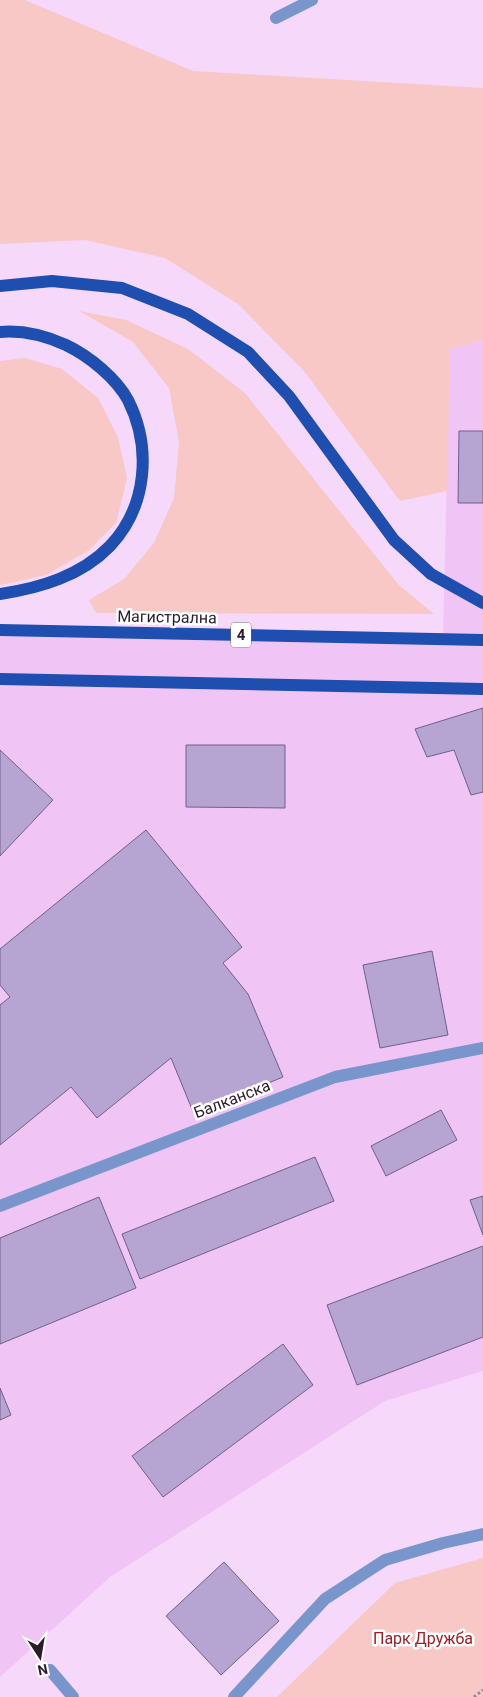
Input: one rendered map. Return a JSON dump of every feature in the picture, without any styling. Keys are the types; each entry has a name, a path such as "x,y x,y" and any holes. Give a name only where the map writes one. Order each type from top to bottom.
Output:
{"main road":[{"path":"0,286 52,281 122,288 188,314 248,352 289,396 394,540 431,574 483,602"},
{"path":"0,332 26,333 53,339 77,350 98,365 128,399 143,449 142,478 136,504 125,527 110,546 90,563 62,578 27,590 0,594"},
{"name":"Магистрална","path":"0,630 483,640"},
{"path":"0,680 483,689"}],"street":[{"path":"276,18 312,0"},
{"name":"Балканска","path":"0,1206 335,1076 483,1048"},
{"path":"234,1697 325,1599 385,1560 442,1543 483,1534"},
{"path":"50,1670 73,1697"}],"path":[{"path":"474,1697 483,1690"}],"shaded area":[{"path":"483,340 483,1371 385,1401 110,1577 0,1677 0,632 443,639 450,349"}],"green space":[{"path":"0,0 25,0 193,71 483,88 483,340 450,349 447,491 400,501 304,371 238,304 165,258 85,240 0,244"},
{"path":"79,311 126,320 188,349 245,393 398,584 434,614 96,613 89,600 124,579 154,543 174,498 179,442 169,388 133,342"},
{"path":"25,358 62,369 98,398 118,437 127,478 116,523 89,550 46,575 0,585 0,361"},
{"name":"Парк Дружба","path":"483,1558 483,1697 277,1697 395,1583"}],"building":[{"path":"459,431 483,431 483,503 458,503"},
{"path":"483,708 483,792 471,795 454,750 427,757 415,729"},
{"path":"186,745 285,745 285,808 186,807"},
{"path":"0,750 53,800 0,856"},
{"path":"146,830 242,947 223,963 248,994 283,1077 194,1114 171,1058 97,1118 71,1087 0,1145 0,1005 10,997 0,985 0,949"},
{"path":"432,951 448,1035 380,1048 363,965"},
{"path":"441,1110 457,1140 386,1176 371,1146"},
{"path":"315,1157 334,1201 140,1279 122,1234"},
{"path":"483,1196 483,1235 470,1200"},
{"path":"99,1197 136,1288 0,1344 0,1238"},
{"path":"483,1246 483,1337 357,1385 327,1305"},
{"path":"283,1344 313,1385 163,1497 132,1456"},
{"path":"0,1388 11,1415 0,1420"},
{"path":"224,1562 279,1621 221,1675 166,1616"}]}
